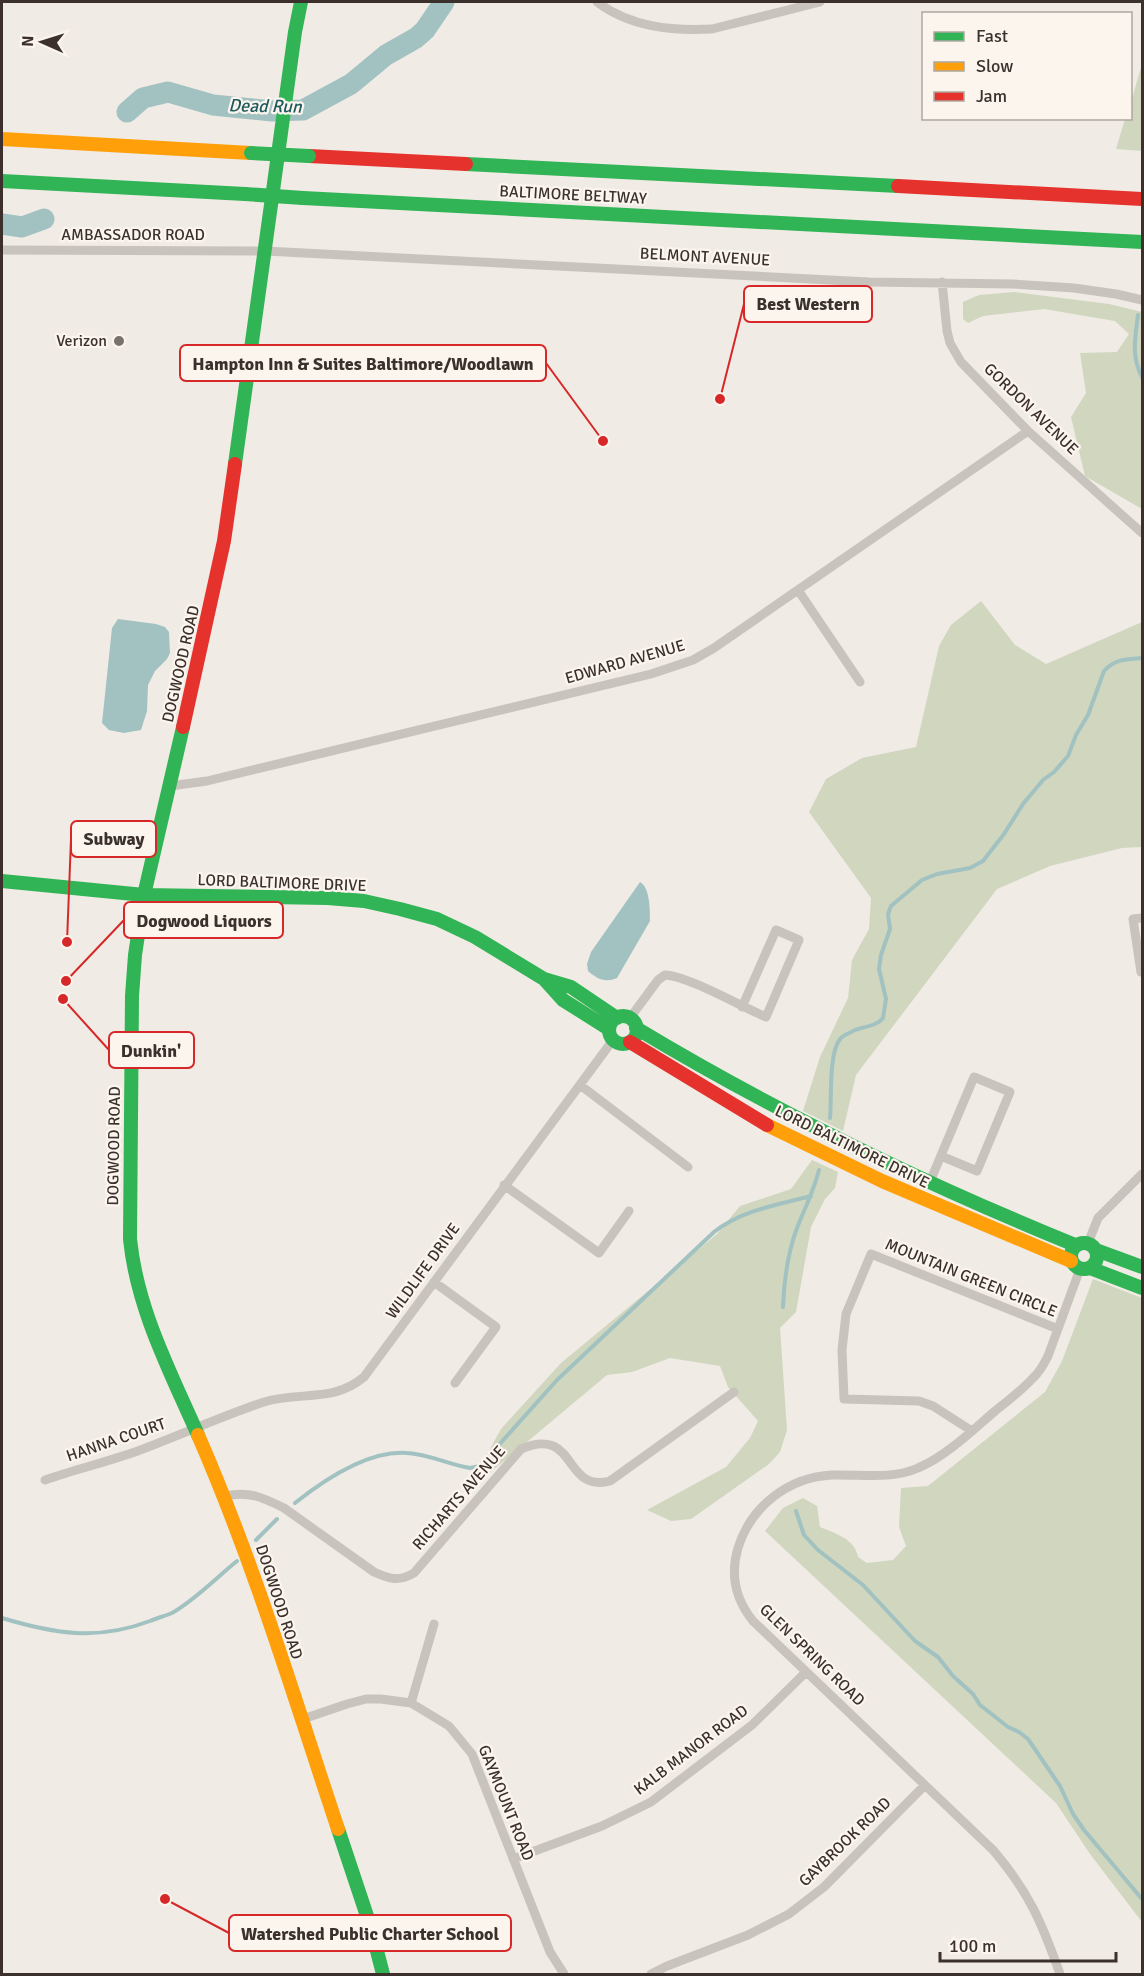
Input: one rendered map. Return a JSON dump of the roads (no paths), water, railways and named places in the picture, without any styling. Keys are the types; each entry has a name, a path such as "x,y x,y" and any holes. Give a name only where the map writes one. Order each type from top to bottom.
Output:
{"main road":[{"name":"DOGWOOD ROAD","path":"301,2 224,541 144,895 135,954 132,996 129,1200 133,1268 140,1296 152,1330 225,1496 253,1572 300,1720 371,1928 383,1974"},
{"name":"BALTIMORE BELTWAY","path":"2,139 1143,199"},
{"name":"BALTIMORE BELTWAY","path":"2,181 1143,242"},
{"name":"LORD BALTIMORE DRIVE","path":"2,881 144,895 328,898 364,901 437,919 476,937 544,979 563,1000 621,1027 837,1141 929,1184 1143,1267"},
{"name":"LORD BALTIMORE DRIVE","path":"621,1027 621,1044 630,1042 720,1098 818,1151 948,1211 1080,1266 1143,1288"},
{"path":"1086,1246 1096,1262 1080,1266 1071,1252 1086,1246"}],"street":[{"path":"597,2 632,20 654,27 695,30 711,29 820,2"},
{"name":"AMBASSADOR ROAD","path":"2,250 265,251"},
{"name":"BELMONT AVENUE","path":"265,251 869,282 942,282 1074,288 1143,300"},
{"name":"GORDON AVENUE","path":"942,282 947,331 954,352 961,362 1028,431 1143,533"},
{"name":"EDWARD AVENUE","path":"170,786 207,781 673,668 714,648 1028,431"},
{"path":"798,590 860,682"},
{"path":"1143,918 1133,920 1141,972 1143,972"},
{"name":"WILDLIFE DRIVE","path":"196,1428 280,1398 331,1394 355,1385 364,1377 658,980 665,975 678,976 742,1007 766,1017 800,940 776,930 742,1007"},
{"path":"929,1184 974,1077 1010,1092 977,1171 941,1156"},
{"path":"580,1085 688,1167"},
{"path":"1086,1246 1098,1218 1143,1174"},
{"path":"504,1185 599,1253 629,1211"},
{"name":"MOUNTAIN GREEN CIRCLE","path":"972,1431 933,1406 919,1401 844,1399 842,1350 846,1314 871,1254 1058,1329"},
{"name":"GLEN SPRING ROAD","path":"1059,1974 1035,1909 1009,1869 993,1850 753,1621 742,1608 735,1576 736,1555 741,1536 765,1503 796,1483 813,1477 906,1473 932,1461 972,1431 1033,1378 1048,1356 1080,1266"},
{"path":"434,1282 496,1327 455,1383"},
{"name":"RICHARTS AVENUE","path":"225,1496 240,1493 252,1494 269,1500 284,1508 374,1572 386,1578 405,1578 414,1573 521,1449 531,1445 549,1443 559,1449 580,1476 588,1482 600,1484 610,1481 734,1392"},
{"name":"HANNA COURT","path":"45,1480 131,1453 196,1428"},
{"path":"411,1703 434,1624"},
{"name":"KALB MANOR ROAD","path":"513,1858 602,1826 651,1802 752,1725 806,1671"},
{"name":"GAYMOUNT ROAD","path":"300,1720 366,1700 395,1700 411,1703 449,1726 472,1754 550,1952 564,1974"},
{"name":"GAYBROOK ROAD","path":"651,1974 747,1935 789,1914 824,1887 925,1785"}],"water":[{"path":"118,619 156,624 165,627 169,632 170,653 155,671 148,685 147,711 141,730 124,733 109,730 102,723 112,628"},
{"path":"640,882 648,894 650,921 617,978 605,980 598,978 588,971 587,964 591,952"}],"waterway":[{"name":"Dead Run","path":"127,112 143,98 168,92 213,105 272,111 303,110 351,84 386,55 416,38 425,30 444,2"},
{"name":"Dead Run","path":"2,224 22,227 44,219"},
{"path":"1138,315 1135,354 1142,377"},
{"path":"830,1118 832,1064 837,1044 845,1035 877,1023 883,1018 886,999 879,969 890,929 888,914 891,906 922,880 937,874 970,868 983,861 1023,804 1043,780 1054,772 1068,756 1076,735 1088,715 1104,671 1117,662 1142,658"},
{"path":"783,1307 785,1277 791,1247 819,1170"},
{"path":"295,1503 333,1476 377,1456 407,1453 470,1468 480,1466 557,1380 714,1232 748,1213 811,1196"},
{"path":"796,1511 804,1535 818,1550 863,1585 915,1641 938,1657 953,1676 973,1694 980,1705 1028,1739 1060,1786 1073,1814 1084,1830 1142,1899"},
{"path":"256,1540 277,1519"},
{"path":"2,1618 40,1628 76,1633 94,1633 131,1627 181,1608 237,1561"}],"place":[{"name":"Verizon","path":"119,341"},
{"name":"Best Western","path":"720,399"},
{"name":"Hampton Inn & Suites Baltimore/Woodlawn","path":"603,441"},
{"name":"Subway","path":"67,942"},
{"name":"Dogwood Liquors","path":"66,981"},
{"name":"Dunkin'","path":"63,999"},
{"name":"Watershed Public Charter School","path":"165,1899"}]}
